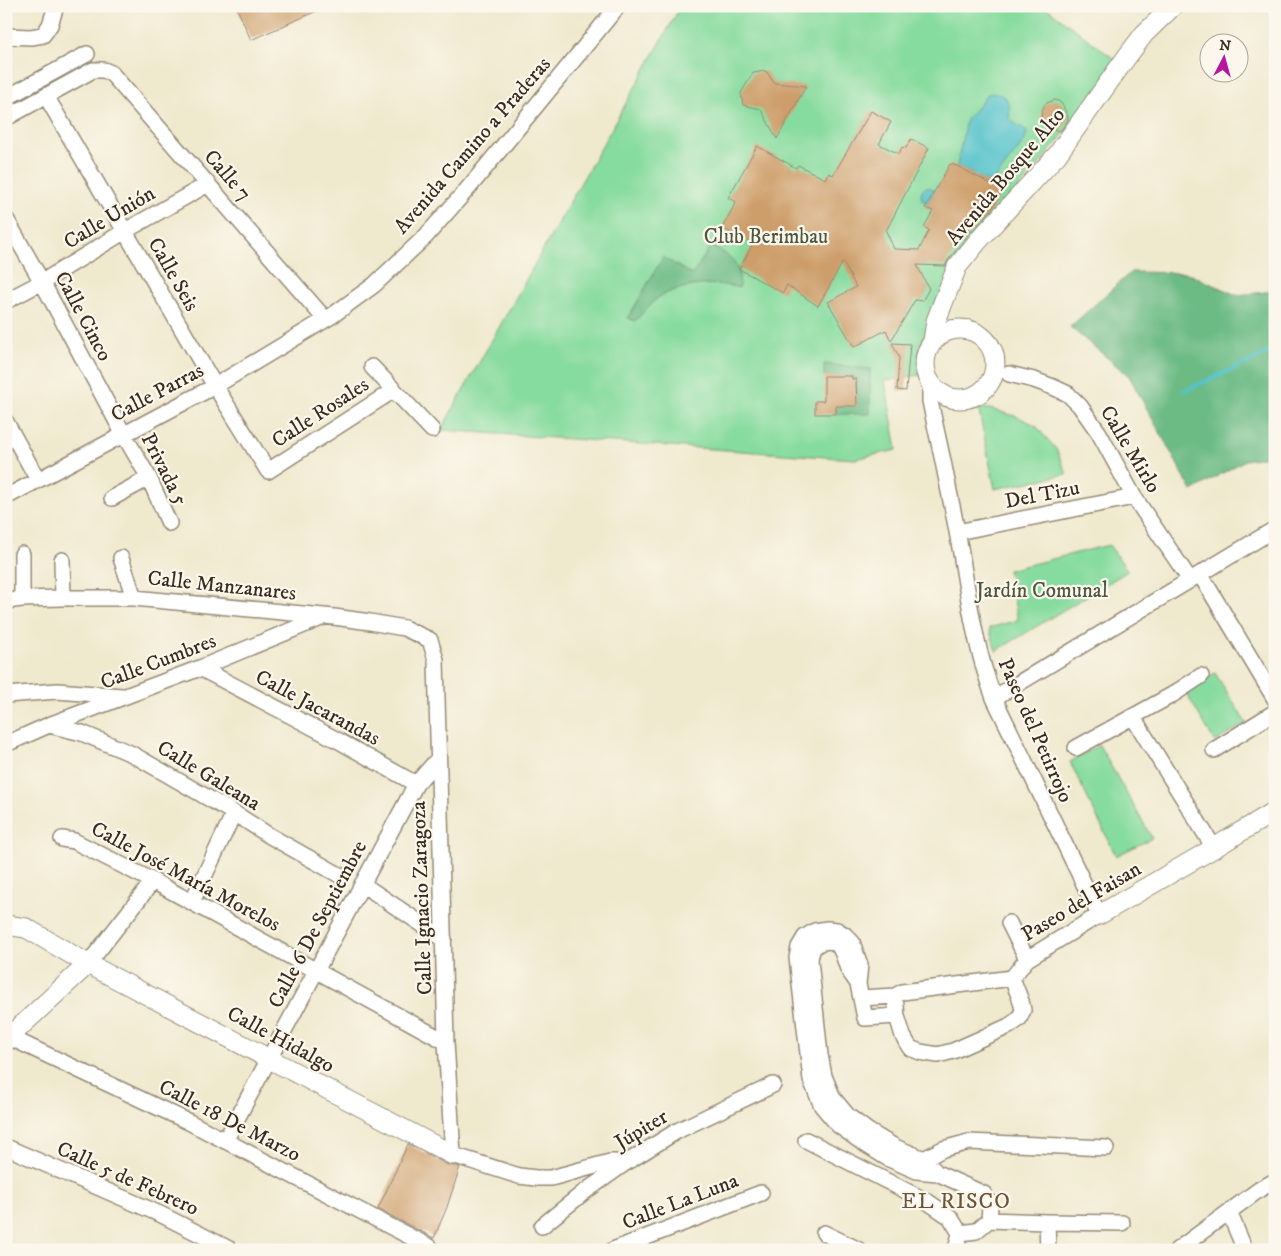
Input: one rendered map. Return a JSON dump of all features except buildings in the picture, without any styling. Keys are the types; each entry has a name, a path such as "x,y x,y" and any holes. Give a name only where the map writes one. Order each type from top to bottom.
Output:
{"street":[{"path":"6,36 43,36 50,25 56,6"},
{"name":"Avenida Camino a Praderas","path":"325,319 374,284 426,236 471,185 618,6"},
{"name":"Avenida Bosque Alto","path":"933,341 936,320 957,267 978,241 1057,155 1122,62 1144,34 1173,6"},
{"path":"6,98 87,54"},
{"name":"Calle 7","path":"46,96 94,70 104,70 111,73 325,319"},
{"path":"6,118 46,96"},
{"name":"Calle Seis","path":"46,96 215,386 268,471"},
{"name":"Calle Unión","path":"6,301 42,282 125,231 208,184"},
{"name":"Calle Cinco","path":"6,219 124,434"},
{"name":"Calle Parras","path":"6,497 215,386 325,319"},
{"path":"958,329 971,330 983,337 992,348 1003,372 981,392 969,398 953,398 939,392 930,382 926,374 926,355 933,341 944,332 958,329"},
{"path":"372,367 432,430"},
{"name":"Calle Mirlo","path":"1003,372 1053,386 1068,394 1080,406 1099,433 1134,497 1195,577 1275,700"},
{"name":"Paseo del Petirrojo","path":"930,382 930,404 978,645 986,676 994,698 1099,916"},
{"name":"Calle Rosales","path":"268,471 394,390"},
{"path":"6,422 38,480"},
{"name":"Privada 5","path":"124,434 149,478 169,523"},
{"path":"112,498 149,478"},
{"name":"Del Tizu","path":"957,532 1134,497"},
{"path":"994,698 1275,528"},
{"path":"22,554 22,599"},
{"path":"121,558 134,598"},
{"path":"62,560 63,598"},
{"name":"Calle Manzanares","path":"6,601 63,598 134,598 370,622 404,628 430,640"},
{"name":"Calle Cumbres","path":"6,744 49,725 200,668 324,617"},
{"name":"Calle Ignacio Zaragoza","path":"430,640 436,660 446,1042 453,1155"},
{"name":"Calle Jacarandas","path":"200,668 416,784"},
{"path":"1076,748 1133,717 1201,676"},
{"path":"6,695 57,691 126,696"},
{"path":"1214,750 1275,712"},
{"path":"1133,717 1214,848"},
{"name":"Calle Galeana","path":"49,725 82,733 132,754 341,876"},
{"name":"Calle 6 De Septiembre","path":"226,1141 416,784 438,759"},
{"name":"Paseo del Faisan","path":"1012,978 1027,959 1275,811"},
{"path":"192,902 234,813"},
{"name":"Calle José María Morelos","path":"62,839 74,841 153,881 446,1042"},
{"path":"8,1039 88,964 153,881"},
{"path":"362,884 444,939"},
{"path":"1009,923 1027,959"},
{"name":"Calle Hidalgo","path":"6,925 26,928 88,964 453,1155"},
{"path":"897,1016 866,1018 860,991 848,970 841,949 835,943 824,941 816,944 810,960 820,1055 824,1076 833,1098 848,1116 920,1165 984,1194 990,1207 989,1220"},
{"path":"860,991 898,994 1012,978 1022,1002 1023,1010 1019,1019 1009,1026 953,1051 938,1055 910,1048 903,1036 897,1016 898,994"},
{"name":"Calle 18 De Marzo","path":"8,1039 189,1122 430,1247"},
{"name":"Júpiter","path":"542,1226 583,1193 624,1164 677,1131 773,1085"},
{"path":"806,1140 928,1202 950,1217 960,1233 956,1250"},
{"path":"920,1165 942,1149 969,1142 1106,1148"},
{"name":"Calle 5 de Febrero","path":"6,1147 162,1215 231,1250"},
{"path":"453,1155 519,1176 536,1178 551,1178 610,1162 624,1164"},
{"path":"1177,1250 1260,1189 1275,1181"},
{"name":"Calle La Luna","path":"613,1250 761,1193"},
{"path":"1228,1212 1245,1250"},
{"path":"960,1233 976,1230 989,1220 1122,1223"},
{"path":"1047,1222 1048,1250"},
{"path":"824,1233 859,1250"}],"green space":[{"name":"Club Berimbau","path":"681,6 1044,6 1121,64 980,236 919,354 920,375 885,381 897,450 855,459 441,430"},
{"path":"711,246 734,261 739,272 739,288 721,285 699,285 678,289 658,298 635,321 628,318 663,257 692,275"},
{"path":"1131,272 1187,273 1236,295 1275,291 1275,455 1245,460 1192,491 1129,376 1070,327"},
{"path":"824,364 870,369 870,414 836,414 836,406 857,405 856,379 852,379 852,376 824,376"},
{"path":"978,407 1018,417 1035,425 1056,449 1067,474 995,489"},
{"name":"Jardín Comunal","path":"1109,545 1128,571 996,651 989,628 1018,620 1008,570"},
{"path":"1215,673 1246,723 1215,742 1185,691"},
{"path":"1099,745 1152,838 1116,856 1070,762"}],"water":[{"path":"992,93 1005,98 1009,106 1011,120 1026,130 1027,134 1024,142 991,184 957,166 966,120 986,95"},
{"path":"926,187 934,190 928,203 922,200 921,195 922,190"}],"waterway":[{"path":"1184,391 1275,350"}],"district":[{"name":"EL RISCO","path":"956,1200"}]}
